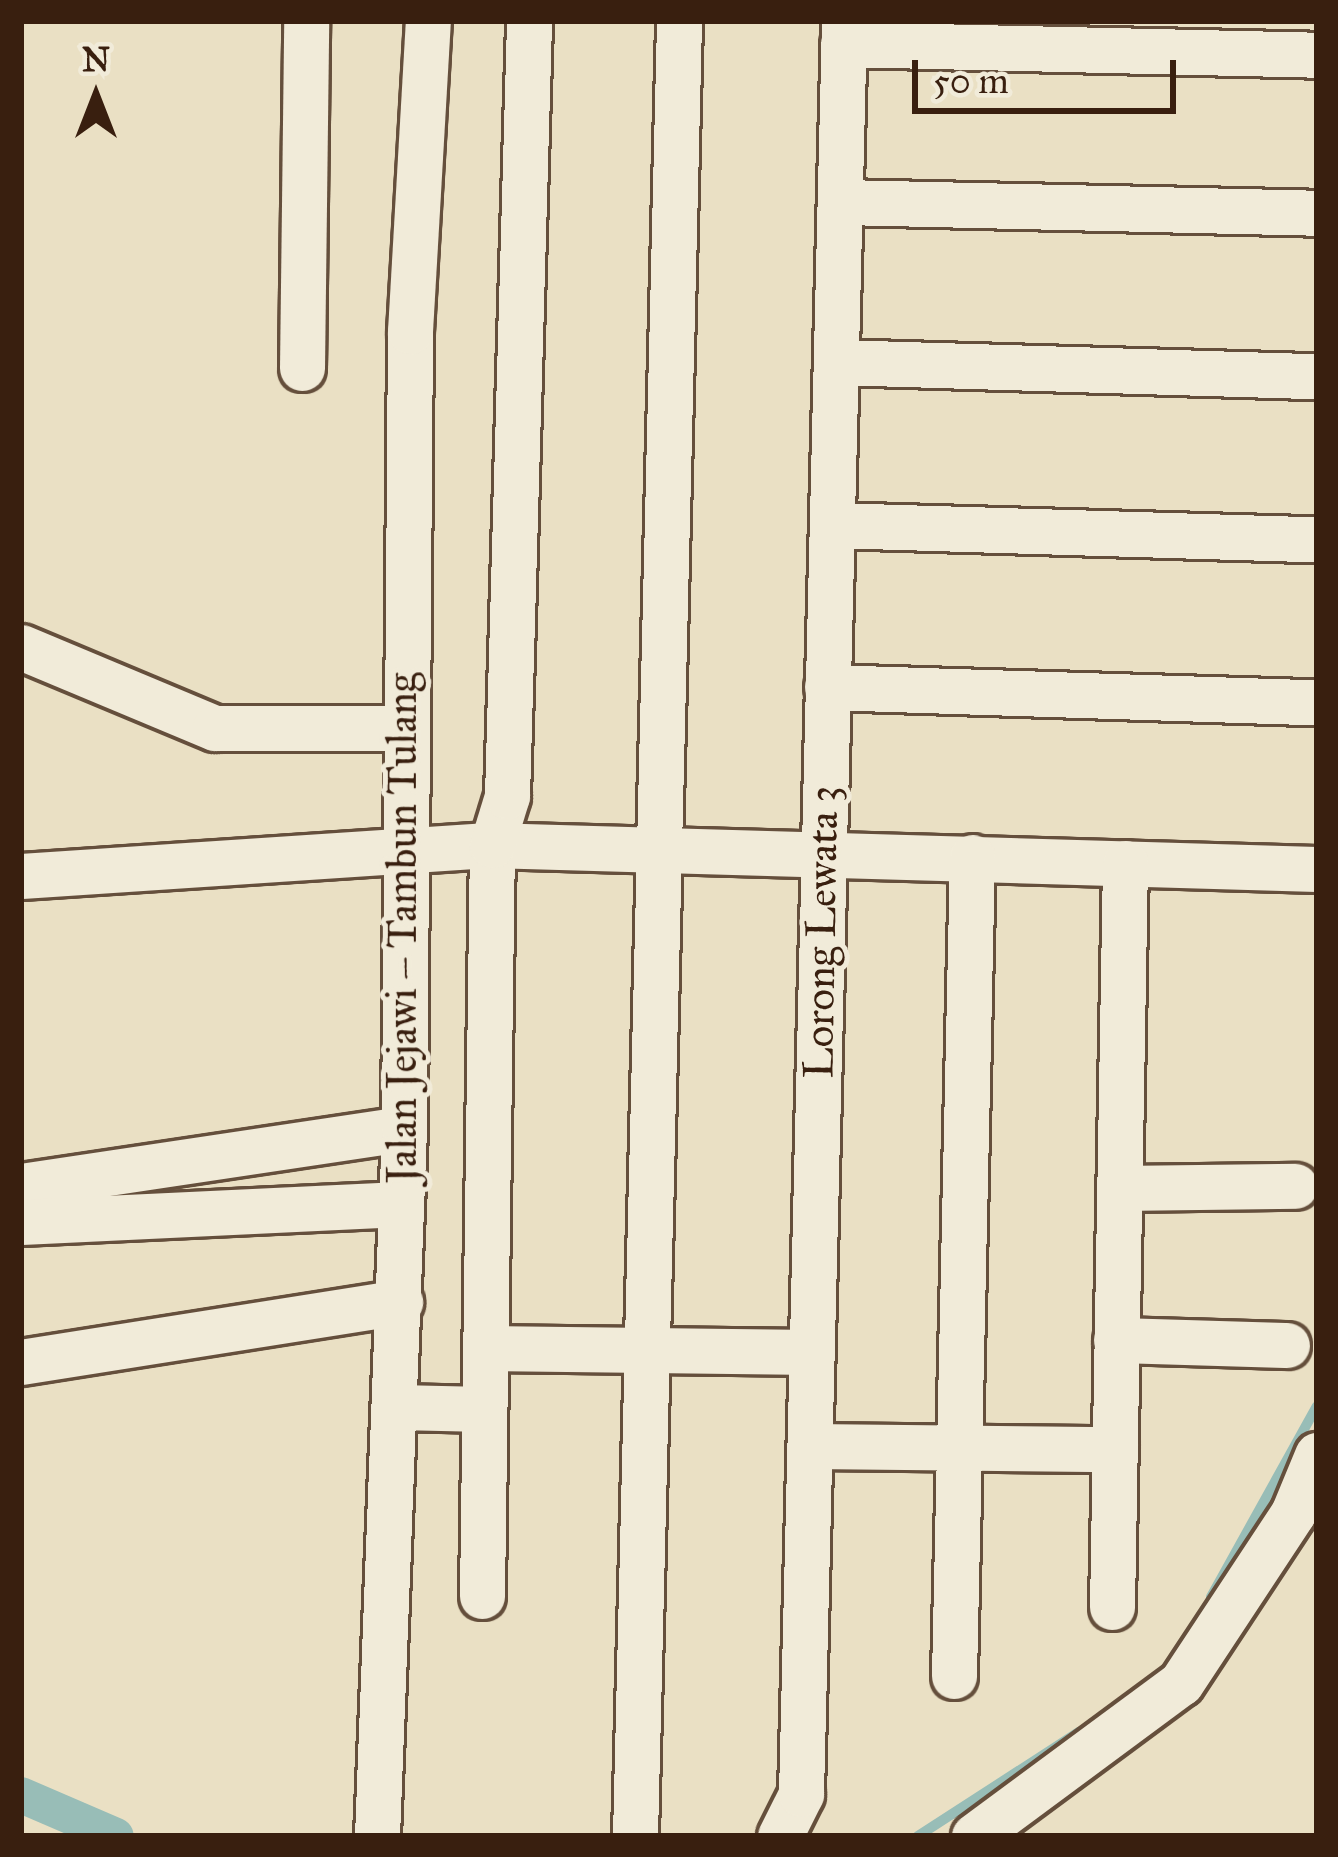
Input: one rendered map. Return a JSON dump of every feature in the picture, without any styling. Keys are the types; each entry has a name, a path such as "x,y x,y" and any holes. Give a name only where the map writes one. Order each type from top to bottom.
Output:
{"street":[{"path":"302,368 306,21"},
{"name":"Jalan Jejawi – Tambun Tulang","path":"383,1835 404,1129 403,728 428,21"},
{"path":"482,1596 491,845 507,796 529,21"},
{"path":"635,1836 663,847 679,21"},
{"path":"844,32 1317,56"},
{"name":"Lorong Lewata 3","path":"780,1836 801,1794 844,32"},
{"path":"842,202 1317,213"},
{"path":"836,362 1317,376"},
{"path":"832,525 1317,539"},
{"path":"21,647 215,728 403,728"},
{"path":"827,687 1317,702"},
{"path":"26,854 403,857 491,845 1317,868"},
{"path":"954,1676 972,857"},
{"path":"1112,1607 1125,863"},
{"path":"21,1186 404,1129"},
{"path":"1122,1188 1295,1186"},
{"path":"21,1222 401,1204"},
{"path":"21,1362 400,1302"},
{"path":"1116,1340 1287,1345"},
{"path":"486,1348 812,1352"},
{"path":"398,1407 484,1409"},
{"path":"810,1446 1115,1450"},
{"path":"974,1836 1181,1683 1293,1513 1317,1455"}],"waterway":[{"path":"1211,1597 1317,1406"},
{"path":"918,1836 1079,1732"},
{"path":"21,1795 116,1836"}]}
